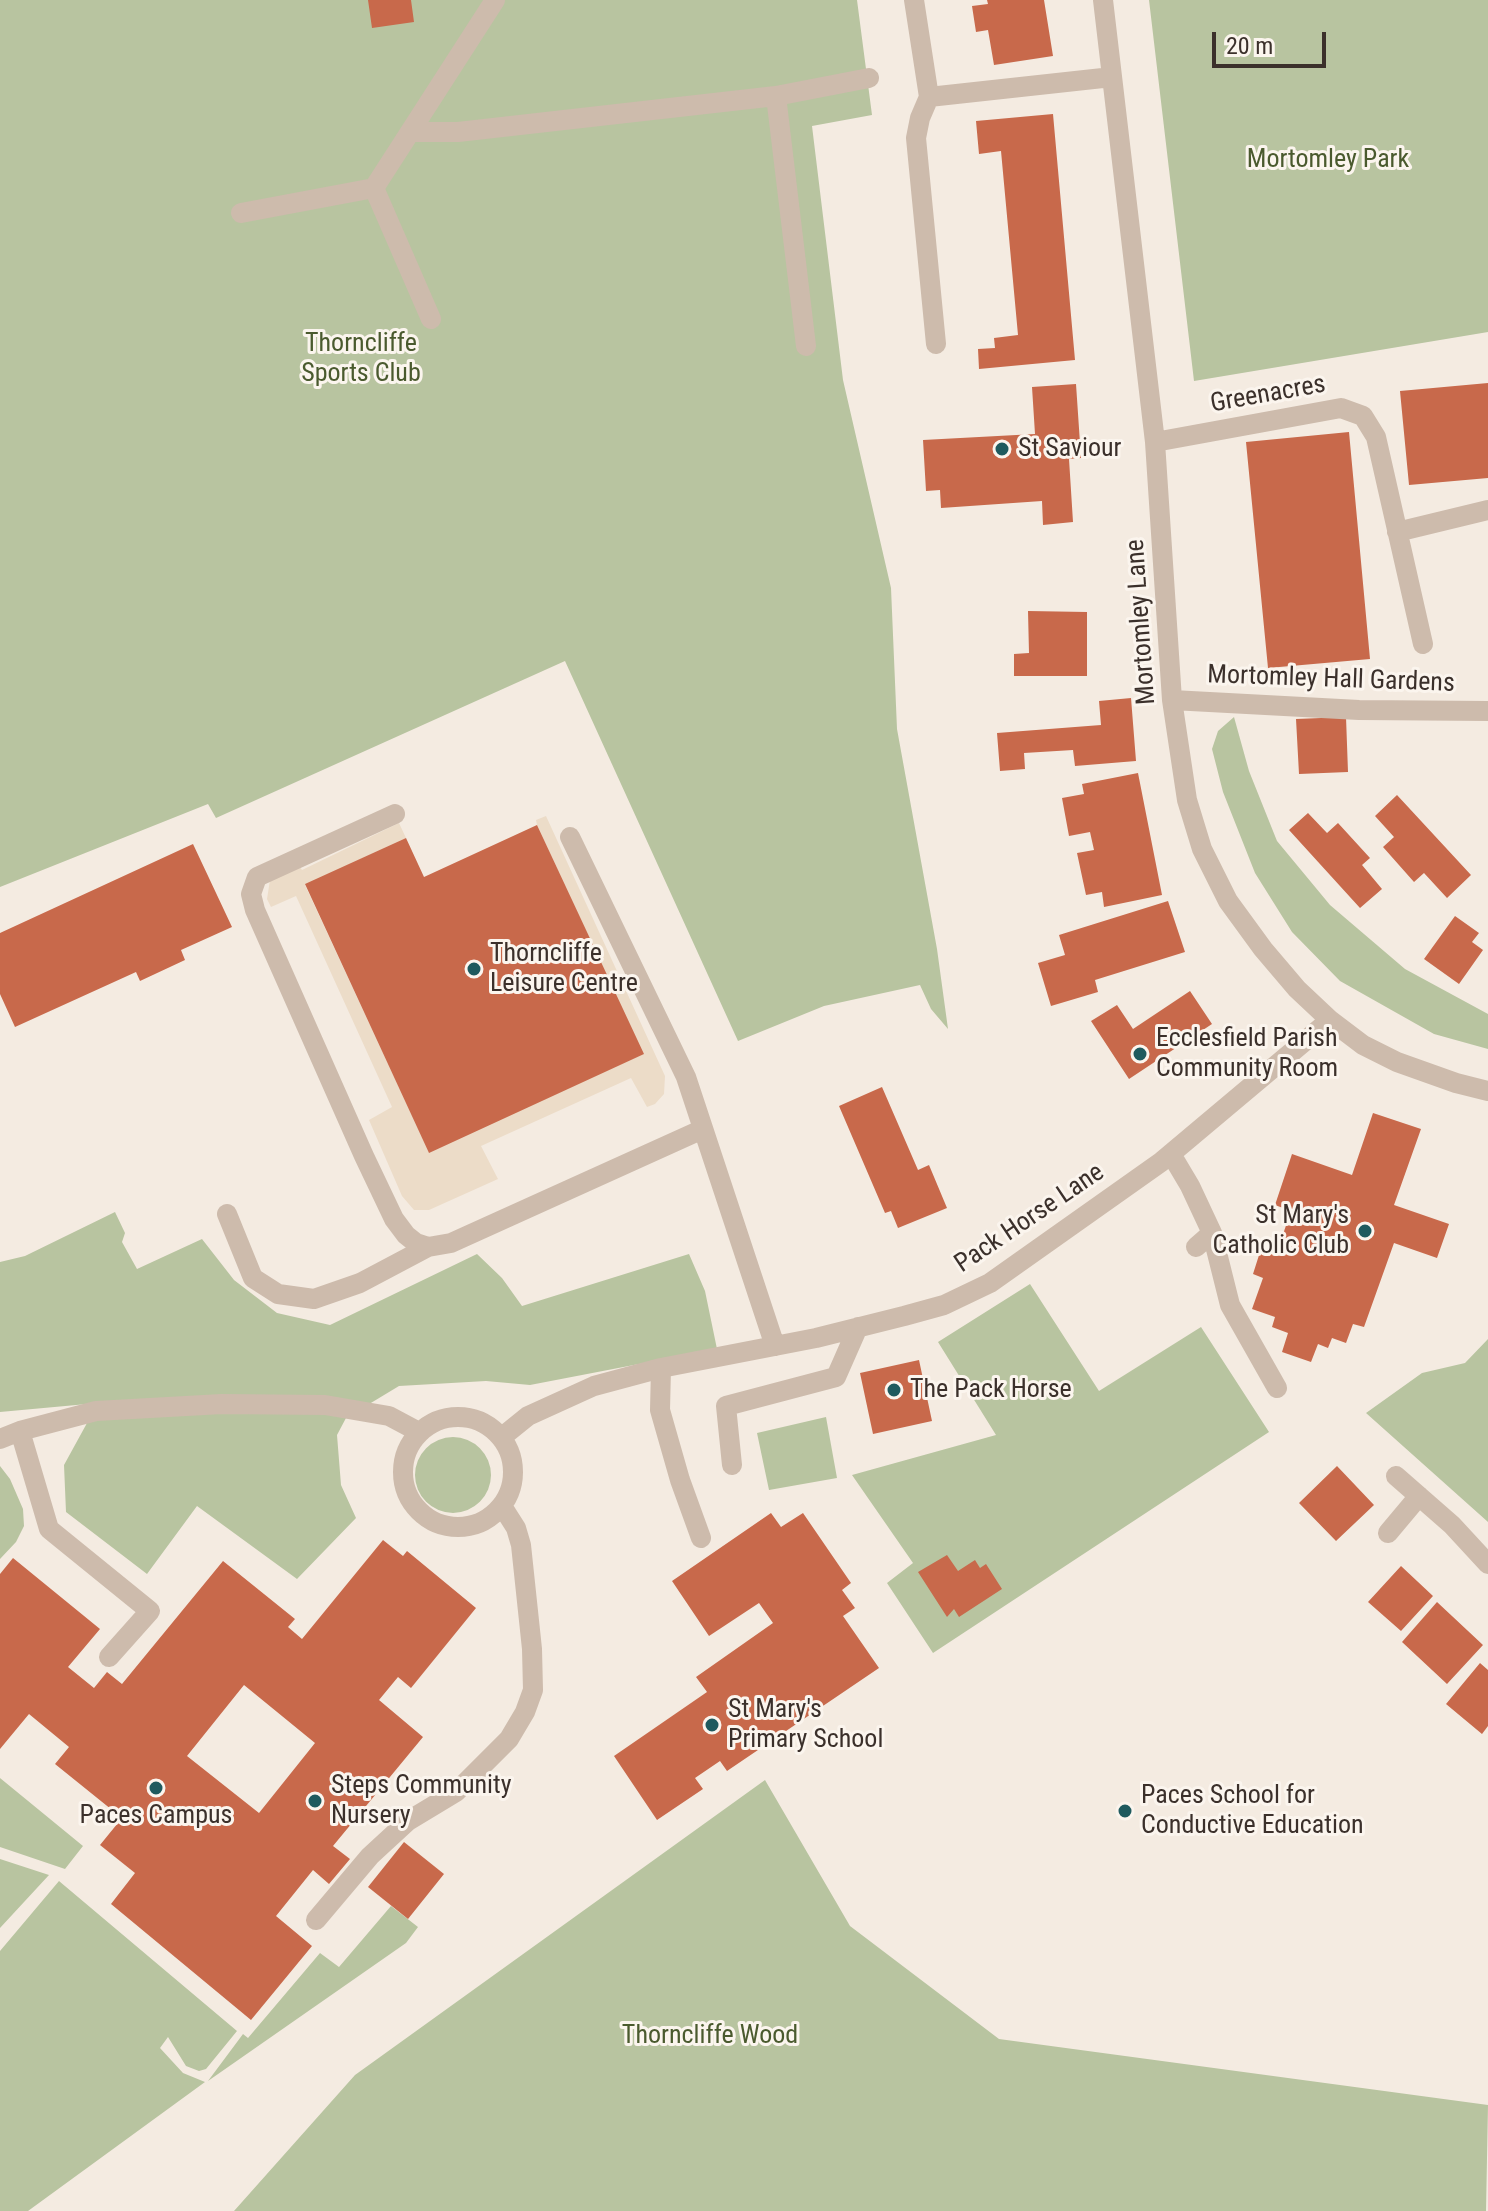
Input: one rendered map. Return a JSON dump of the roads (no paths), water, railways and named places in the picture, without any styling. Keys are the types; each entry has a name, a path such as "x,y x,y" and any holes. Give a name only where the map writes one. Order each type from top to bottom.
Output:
{"street":[{"path":"241,213 374,188 495,0"},
{"path":"914,0 929,97 916,138 936,344"},
{"name":"Mortomley Lane","path":"1103,0 1155,442 1172,700 1187,800 1202,849 1228,901 1263,949 1297,989 1330,1020 1363,1045 1397,1062 1488,1091"},
{"path":"929,97 1112,77"},
{"path":"410,132 458,132 776,96 869,78"},
{"path":"776,96 806,346"},
{"path":"374,188 431,319"},
{"name":"Greenacres","path":"1155,442 1341,408 1363,416 1376,437 1423,644"},
{"path":"1397,532 1488,510"},
{"name":"Mortomley Hall Gardens","path":"1172,700 1359,710 1488,711"},
{"path":"395,814 257,877 251,894 255,910 394,1219 406,1235 428,1247"},
{"path":"570,837 686,1077 775,1346"},
{"name":"Pack Horse Lane","path":"502,1437 528,1416 594,1386 661,1368 775,1346 944,1305 990,1283 1171,1154 1330,1020"},
{"path":"227,1214 253,1278 278,1294 314,1299 360,1283 428,1247 451,1243 703,1129"},
{"path":"1171,1154 1190,1186 1204,1240 1230,1305 1277,1388"},
{"path":"732,1465 726,1406 836,1377 858,1327"},
{"path":"661,1368 660,1410 701,1538"},
{"path":"0,1439 96,1411 222,1404 325,1405 389,1416 419,1432"},
{"path":"452,1417 471,1418 488,1425 502,1437 511,1454 514,1472 510,1491 502,1506 488,1518 463,1526 436,1523 421,1513 410,1499 403,1473 409,1447 419,1432 434,1422 452,1417"},
{"path":"20,1431 49,1529 150,1611 109,1657"},
{"path":"1396,1476 1452,1525 1488,1564"},
{"path":"1388,1533 1419,1496"},
{"path":"316,1920 370,1856 398,1830 456,1792 509,1739 525,1712 533,1690 521,1545 516,1528 502,1506"}],"place":[{"name":"St Saviour","path":"1002,449"},
{"name":"Thorncliffe Leisure Centre","path":"474,969"},
{"name":"Ecclesfield Parish Community Room","path":"1140,1054"},
{"name":"St Mary's Catholic Club","path":"1365,1231"},
{"name":"The Pack Horse","path":"894,1390"},
{"name":"St Mary's Primary School","path":"712,1725"},
{"name":"Paces Campus","path":"156,1788"},
{"name":"Steps Community Nursery","path":"315,1801"},
{"name":"Paces School for Conductive Education","path":"1125,1811"}],"park label":[{"name":"Mortomley Park","path":"1328,160"},
{"name":"Thorncliffe Sports Club","path":"361,359"},
{"name":"Thorncliffe Wood","path":"710,2036"}]}
